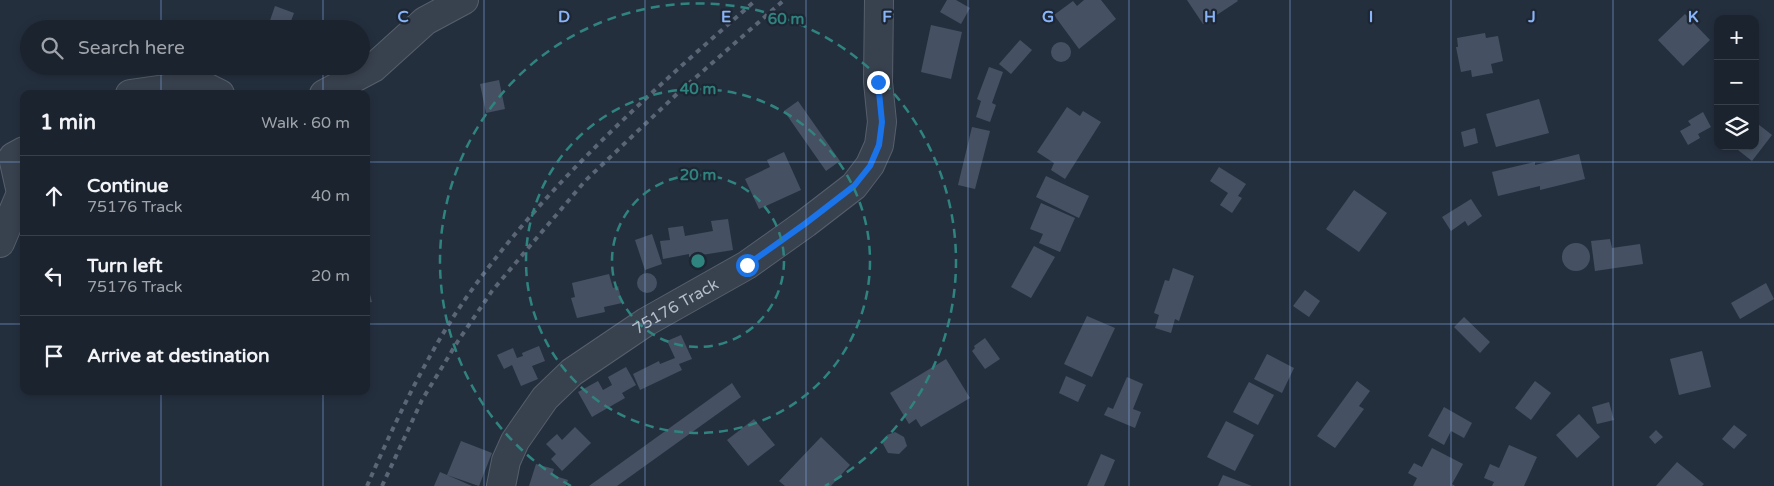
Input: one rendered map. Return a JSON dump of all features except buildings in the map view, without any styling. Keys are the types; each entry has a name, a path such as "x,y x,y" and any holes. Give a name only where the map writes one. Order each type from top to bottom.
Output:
{"street":[{"path":"370,70 425,21 464,0"},
{"name":"75176 Track","path":"501,486 506,461 515,441 545,398 572,372 646,322 747,265 854,186 870,166 879,145 882,122 878,82 879,0"},
{"path":"332,90 361,75"},
{"path":"158,90 200,84 212,90"},
{"path":"20,154 13,158 20,189"},
{"path":"0,243 20,195"}],"railway":[{"path":"367,486 388,438 438,342 466,298 497,256 530,216 602,140 756,0"},
{"path":"382,486 422,400 458,341 492,291 586,180 678,93 784,0"}],"route":[{"path":"747,265 854,186 870,166 879,145 882,122 878,82"}]}
